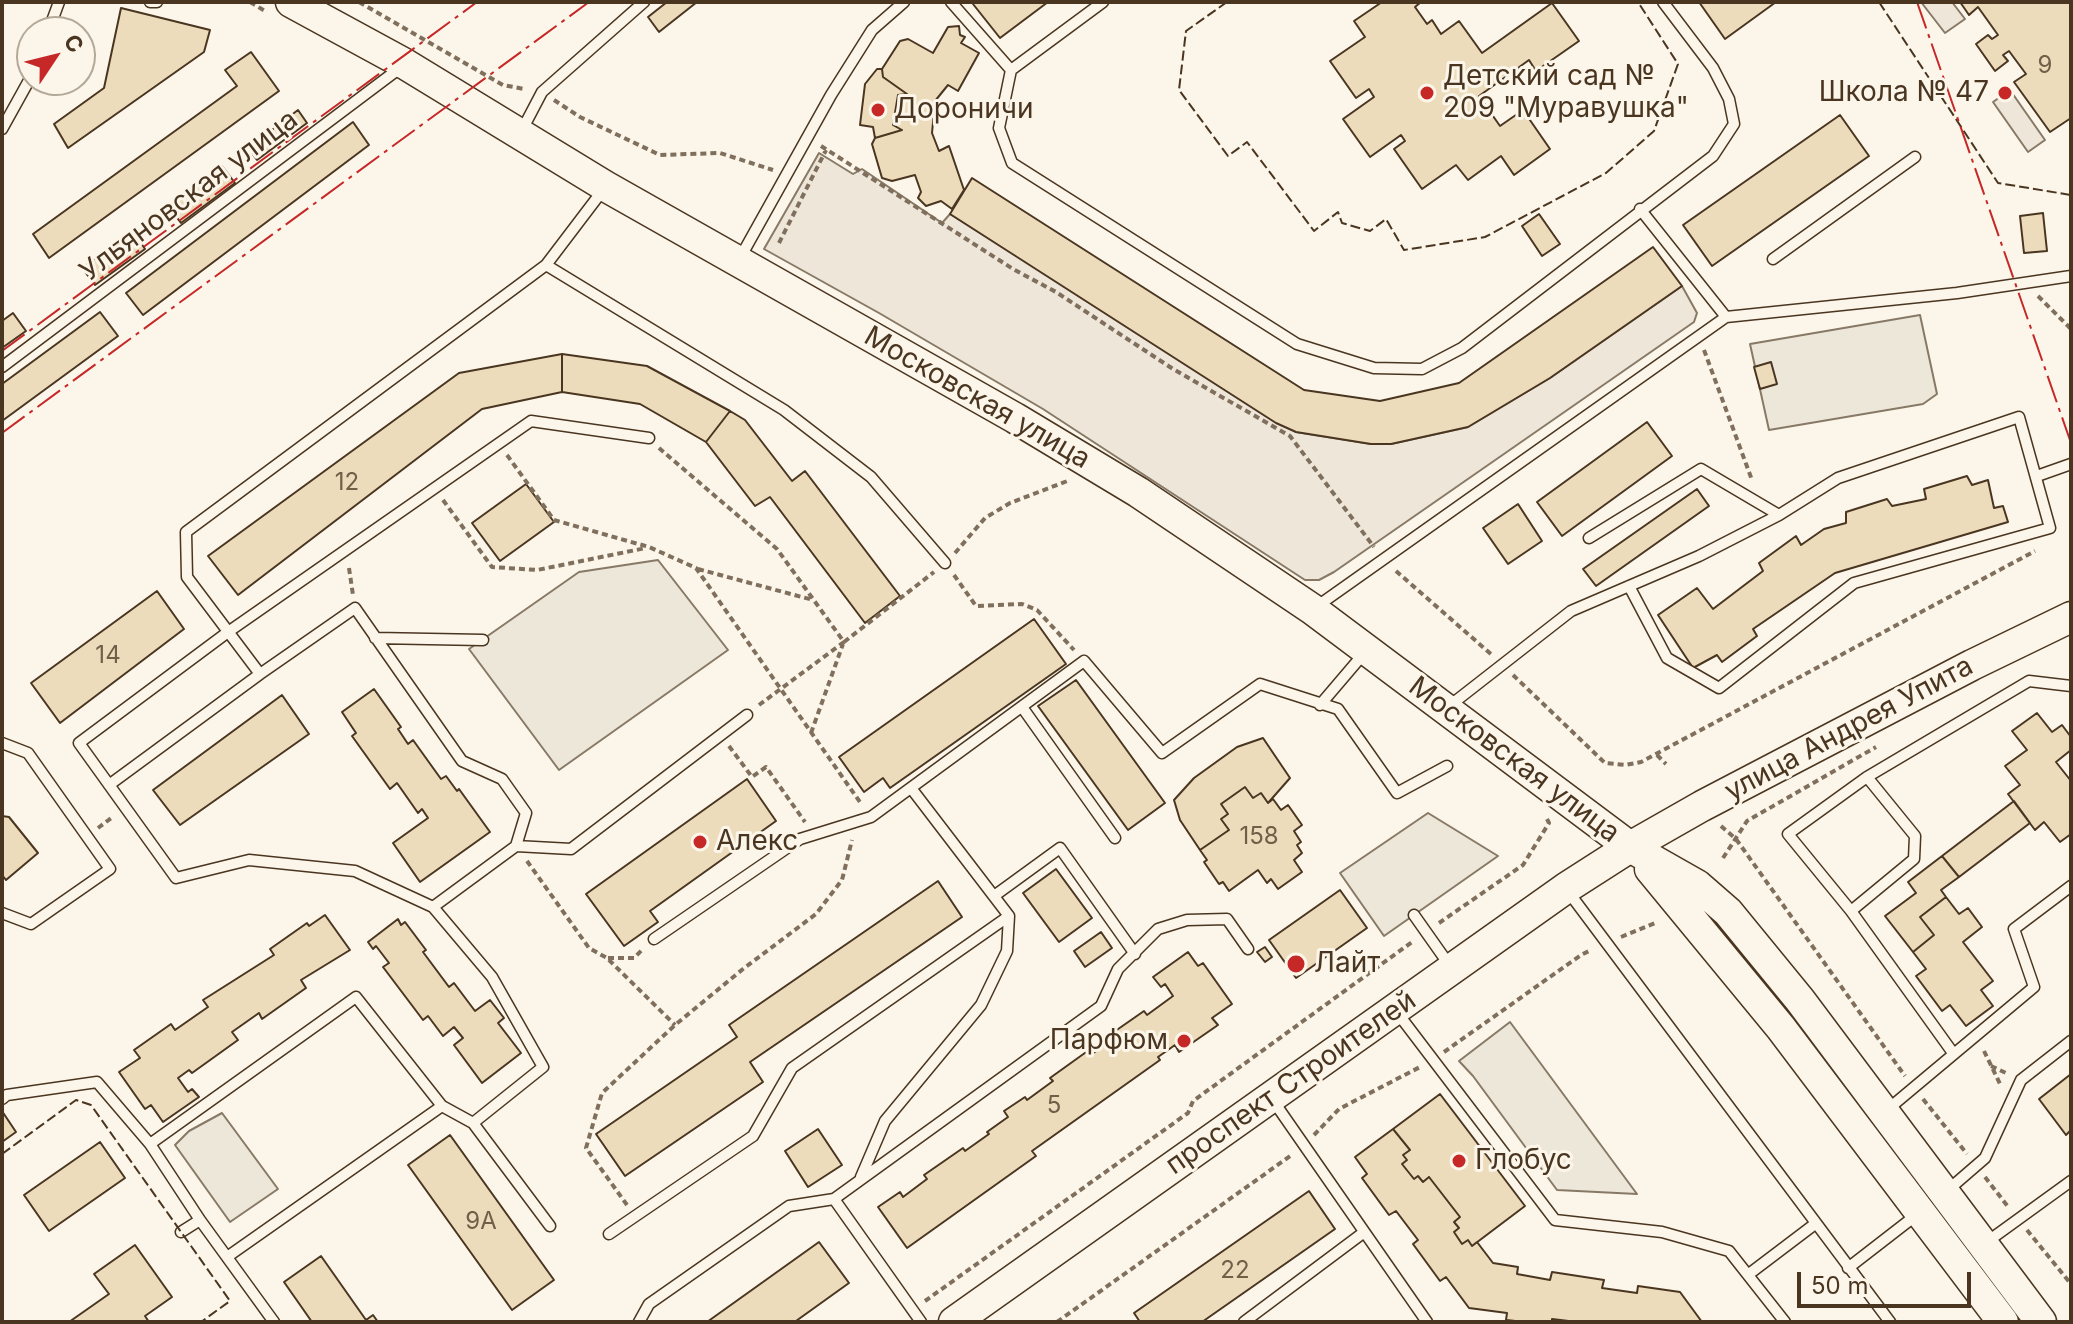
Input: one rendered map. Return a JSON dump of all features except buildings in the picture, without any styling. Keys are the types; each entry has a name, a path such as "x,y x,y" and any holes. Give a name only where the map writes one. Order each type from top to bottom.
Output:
{"main road":[{"name":"Московская улица","path":"291,2 405,64 605,186 1015,418 1138,492 1312,609 1630,847 1697,885 1728,912 1800,1000 2041,1322"},
{"name":"улица Андрея Упита","path":"1630,847 1972,665 2071,617"},
{"name":"Московская улица","path":"1630,847 1680,902 1781,1028 2003,1322"},
{"name":"проспект Строителей","path":"954,1322 1566,888 1630,847"}],"lane":[{"path":"150,2 157,2"},
{"path":"520,134 542,92 644,2"},
{"path":"738,262 872,30 904,2"},
{"path":"951,2 1011,70"},
{"path":"1103,2 1011,70 999,128 1012,163 1297,344 1374,368 1422,369 1462,348 1713,156 1734,124 1729,99 1713,68 1663,2"},
{"name":"Ульяновская улица","path":"2,367 405,64"},
{"path":"2,129 20,96"},
{"path":"1773,259 1915,157"},
{"path":"260,674 187,577 186,532 546,265 605,186"},
{"path":"1640,209 1726,317"},
{"path":"546,265 784,410 871,477 945,563"},
{"path":"1312,609 1726,317 1957,293 2071,276"},
{"path":"1447,708 1571,611 1629,586 1699,556 1779,515 1838,478 2019,417 2050,528 1854,583 1719,688 1667,658 1629,586"},
{"path":"473,1123 543,1067 492,977 433,907 355,871 249,860 176,878 79,743 228,632 531,421 649,438"},
{"path":"2037,476 2071,464"},
{"path":"1589,538 1701,469 1779,515"},
{"path":"109,785 355,608 462,761 502,779 526,813 516,846 433,907"},
{"path":"375,638 483,640"},
{"path":"1320,705 1367,650"},
{"path":"654,939 800,839 871,817 1084,661 1162,753 1260,684 1338,709 1397,793 1447,766"},
{"path":"1953,1053 1851,911 1788,834 1867,777 2029,681 2071,686"},
{"path":"1022,707 1115,838"},
{"path":"516,846 571,849 747,715"},
{"path":"2,743 28,753 110,869 31,924 2,913"},
{"path":"1851,911 1914,859 1915,836 1867,777"},
{"path":"861,1179 885,1121 981,1005 1007,951 1009,916 911,788"},
{"path":"994,896 1060,848 1135,954"},
{"path":"1883,1113 2034,987 2014,929 2071,886"},
{"path":"1566,888 1890,1322"},
{"path":"1414,915 1452,969"},
{"path":"609,1234 753,1136 792,1068 1009,916"},
{"path":"639,1322 649,1304 789,1206 834,1199 1101,1006 1118,969 1158,929 1187,920 1227,919 1248,949"},
{"path":"150,1144 186,1127 356,997 442,1106 473,1123 550,1226"},
{"path":"1395,1010 1555,1220 1662,1232 1729,1251 1785,1322"},
{"path":"1943,1193 1985,1158 2021,1080 2071,1041"},
{"path":"2,1099 7,1095 97,1082 150,1144 200,1220 274,1322"},
{"path":"1271,1098 1427,1322"},
{"path":"227,1257 442,1106"},
{"path":"1983,1245 2071,1181"},
{"path":"834,1199 921,1322"},
{"path":"1848,1268 1919,1213"},
{"path":"181,1232 200,1220"},
{"path":"1749,1274 1815,1224"},
{"path":"1244,1322 1363,1233"}],"path":[{"path":"359,2 503,85 542,92 580,117 660,155 720,153 777,171"},
{"path":"807,138 1013,269 1056,292 1173,369 1290,436 1383,559 1503,665 1605,763 1625,765 1657,755 1876,634 2045,546"},
{"path":"779,243 826,150"},
{"path":"2025,283 2071,329"},
{"path":"1699,336 1760,503"},
{"path":"649,438 777,549 844,642"},
{"path":"499,443 554,520 649,547 696,568 814,601"},
{"path":"747,715 945,563 985,518 1010,503 1080,477"},
{"path":"434,488 492,567 537,570 649,547"},
{"path":"346,550 355,608"},
{"path":"945,563 976,606 1022,604 1037,610 1084,661"},
{"path":"635,1216 586,1148 602,1093 675,1025 816,914 842,880 851,841 871,817 696,568"},
{"path":"811,733 844,642"},
{"path":"721,734 752,777 766,767 797,811"},
{"path":"1657,755 1666,764"},
{"path":"86,836 126,808"},
{"path":"912,1310 1188,1113 1193,1101 1523,865 1549,823 1546,815"},
{"path":"1715,821 1736,839 1914,1089"},
{"path":"1723,858 1736,839"},
{"path":"516,846 589,948 607,958 675,1025"},
{"path":"607,958 634,958 654,939"},
{"path":"1057,1322 1304,1146 1339,1109 1432,1061 1581,955"},
{"path":"1976,1034 2010,1105"},
{"path":"2018,1219 2071,1284"}],"shaded area":[{"path":"1921,2 1952,2 1965,19 1945,33"},
{"path":"2010,90 2045,140 2028,152 1993,102"},
{"path":"819,153 853,174 862,169 942,223 950,214 1296,432 1371,444 1391,444 1468,427 1550,378 1682,286 1697,313 1694,322 1334,572 1319,580 1305,580 1043,409 764,249"},
{"path":"1920,315 1937,394 1923,404 1769,430 1750,344"},
{"path":"658,560 728,650 559,770 469,649 579,572"},
{"path":"1428,813 1498,856 1384,936 1340,873"},
{"path":"1510,1022 1637,1194 1557,1190 1459,1061"},
{"path":"222,1113 278,1189 230,1222 175,1145 189,1131"}],"fence":[{"path":"1227,2 1186,31 1179,90 1228,156 1247,142 1314,231 1338,212 1342,223 1370,231 1386,219 1404,250 1485,237 1606,173 1654,131 1678,64 1638,2"},
{"path":"1879,2 1998,183 2071,195"},
{"path":"2,1154 76,1100 91,1105 230,1301 201,1322"}],"power":[{"path":"2,351 477,2"},
{"path":"2,433 589,2"},
{"path":"1917,2 2071,443"}],"place":[{"name":"Детский сад № 209 \"Муравушка\"","path":"1427,93"},
{"name":"Школа № 47","path":"2005,93"},
{"name":"Дороничи","path":"878,110"},
{"name":"Алекс","path":"700,842"},
{"name":"Лайт","path":"1296,964"},
{"name":"Парфюм","path":"1184,1041"},
{"name":"Глобус","path":"1459,1161"}]}
